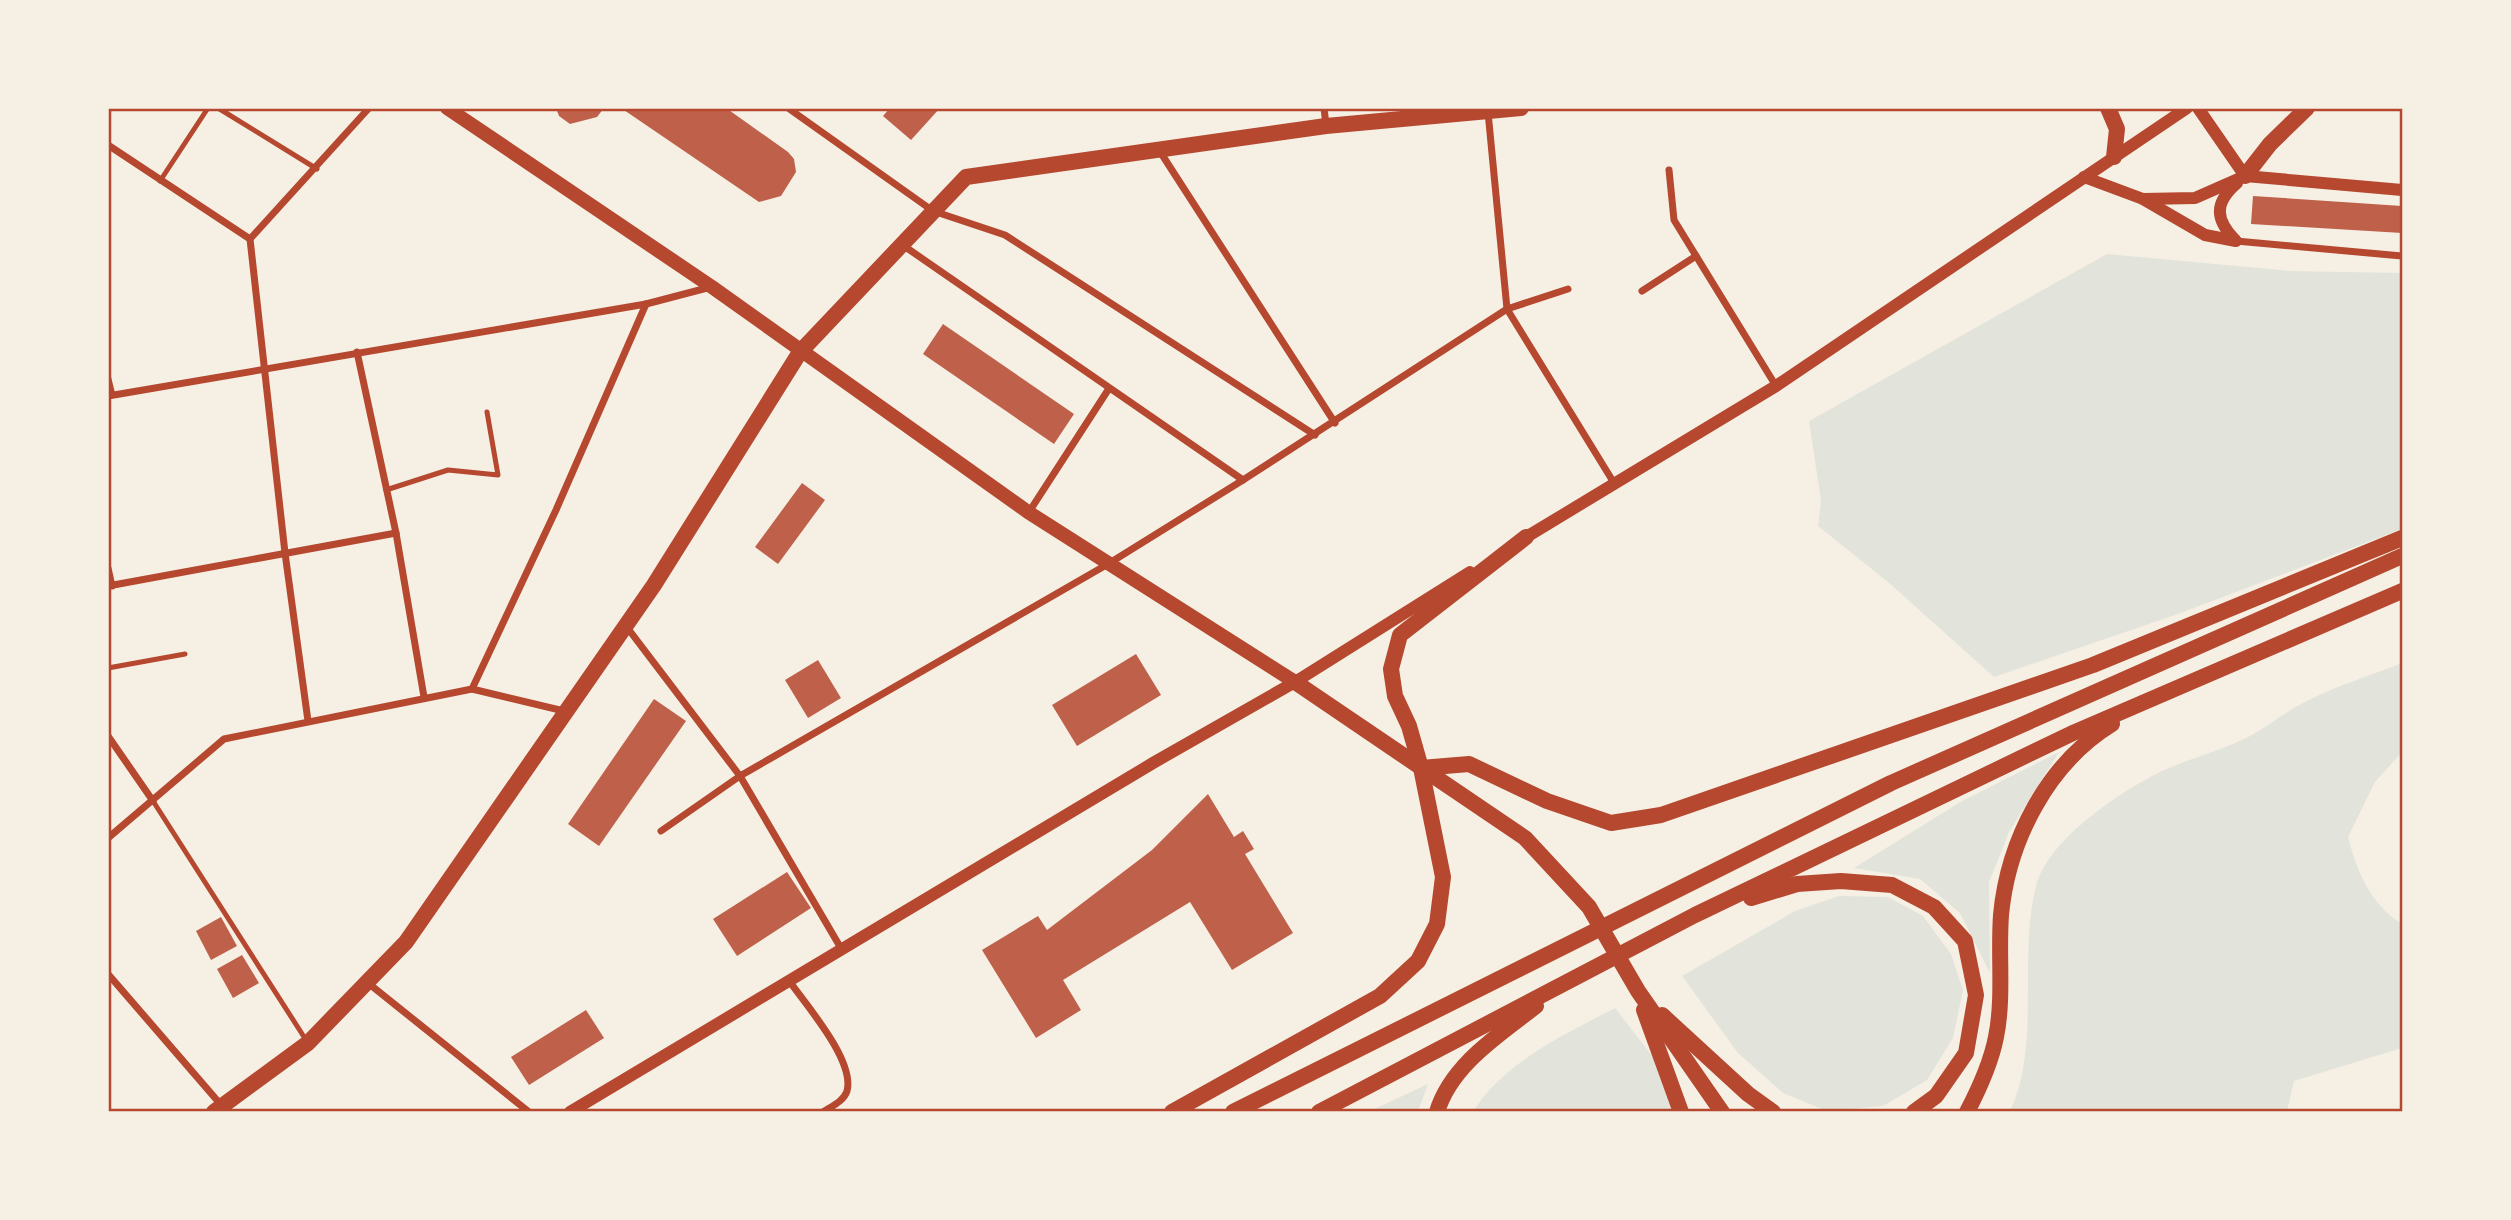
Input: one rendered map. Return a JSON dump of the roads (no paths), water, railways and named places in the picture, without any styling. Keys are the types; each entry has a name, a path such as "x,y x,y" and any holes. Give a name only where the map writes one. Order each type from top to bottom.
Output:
{"main road":[{"path":"447,108 712,287 1028,512 1295,682 1525,838 1589,907 1638,991 1722,1111"},
{"path":"218,1109 308,1043 406,942 569,712 800,352 965,177 1326,126 1521,108"},
{"path":"2108,108 2117,129 2114,157"},
{"path":"2245,176 2270,144 2307,108"},
{"path":"1172,1111 1380,996 1418,961 1437,924 1443,877 1421,768 1409,726 1395,696 1391,668 1400,635 1526,537"},
{"path":"1421,768 1469,764 1546,801 1611,822 1661,815 2093,666 2403,538"},
{"path":"1233,1111 1891,783 2403,556"},
{"path":"1319,1111 1695,915 2075,732 2403,591"},
{"path":"1967,1111 1979,1087 1996,1037 2001,914 2011,854 2060,766 2095,735 2160,696"},
{"path":"1695,915 1797,884 1842,881 1892,885 1934,907 1965,941 1976,995 1966,1053 1936,1096 1914,1111"},
{"path":"1437,1111 1442,1094 1475,1054 1565,982"},
{"path":"1638,991 1681,1111"},
{"path":"1638,991 1748,1094 1773,1111"}],"street":[{"path":"308,721 285,553 250,239 317,169 369,108"},
{"path":"788,108 933,211 1005,236 1315,435"},
{"path":"1324,108 1326,126"},
{"path":"570,1111 843,951 1153,763 1295,682 1526,537 1776,386 2187,108"},
{"path":"2198,108 2245,176"},
{"path":"1488,111 1507,309 1614,483"},
{"path":"108,145 250,239"},
{"path":"1159,150 1335,422"},
{"path":"1669,170 1674,220 1776,386"},
{"path":"2236,241 2223,228 2219,209 2226,192 2245,176"},
{"path":"2143,199 2195,198 2245,176 2403,190"},
{"path":"2084,177 2143,199 2205,235 2236,241 2403,256"},
{"path":"900,244 1108,390 1243,480"},
{"path":"1642,291 1696,256"},
{"path":"111,396 646,304 712,287"},
{"path":"661,831 740,776 1108,564 1315,435 1507,309 1568,289"},
{"path":"472,689 646,304"},
{"path":"357,352 396,533 424,697"},
{"path":"1028,512 1108,390"},
{"path":"108,568 110,586 396,533"},
{"path":"626,625 740,776 843,951"},
{"path":"108,838 224,739 472,689 569,712"},
{"path":"108,736 153,801"},
{"path":"108,974 218,1109"},
{"path":"367,982 529,1111"},
{"path":"790,982 842,1058 848,1075 847,1092 839,1102 823,1111"}],"lane":[{"path":"160,181 208,108"},
{"path":"218,108 317,169"},
{"path":"108,375 111,396"},
{"path":"386,490 448,470 498,475 487,412"},
{"path":"108,668 185,654"},
{"path":"153,801 308,1043"}]}
